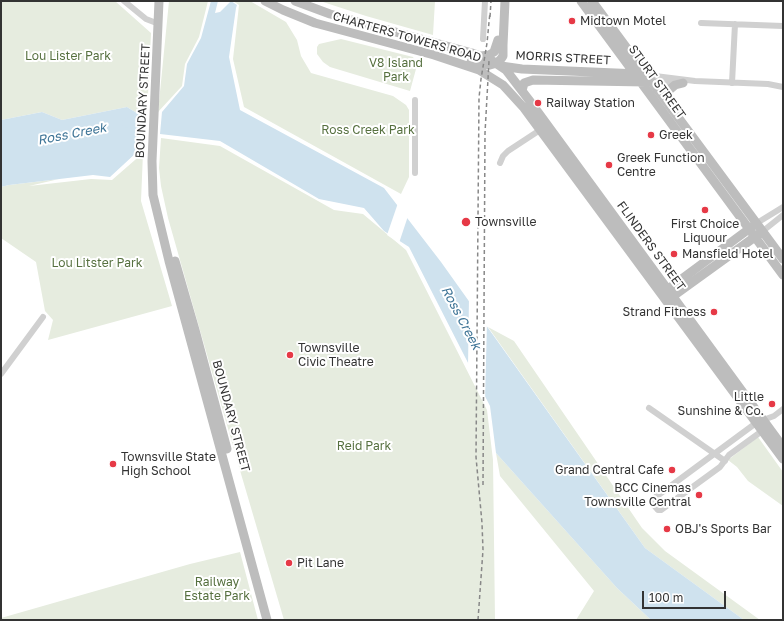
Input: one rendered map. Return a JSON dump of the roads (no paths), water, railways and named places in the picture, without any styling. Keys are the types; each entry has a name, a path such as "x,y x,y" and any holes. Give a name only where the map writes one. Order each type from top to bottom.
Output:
{"main road":[{"name":"CHARTERS TOWERS ROAD","path":"265,1 315,23 434,55 479,70 497,80"},
{"name":"CHARTERS TOWERS ROAD","path":"295,1 330,14 482,56 499,65"},
{"path":"499,1 498,40 500,73 524,108"},
{"path":"499,65 503,56 505,1"},
{"name":"STURT STREET","path":"581,1 623,57 667,102 753,226"},
{"name":"STURT STREET","path":"592,1 644,78 759,234 783,275"},
{"name":"BOUNDARY STREET","path":"160,3 152,175 153,195 172,274 267,620"},
{"path":"482,56 490,55 494,52 498,40"},
{"path":"434,55 483,65 499,65"},
{"path":"612,73 621,69 623,57"},
{"name":"MORRIS STREET","path":"499,65 522,69 612,73 644,78"},
{"name":"FLINDERS STREET","path":"499,65 511,76 522,90 667,295 762,425 783,459"},
{"name":"MORRIS STREET","path":"522,90 522,86 525,82 539,79 644,78"},
{"name":"FLINDERS STREET","path":"497,80 514,95 667,295"},
{"path":"667,102 666,95 668,91 675,85 683,83"},
{"name":"BOUNDARY STREET","path":"159,221 168,241 192,317 273,620"},
{"path":"667,295 734,239 753,226"},
{"path":"667,295 741,248 759,234"},
{"name":"STURT STREET","path":"759,234 783,259"},
{"path":"734,239 741,248"},
{"name":"FLINDERS STREET","path":"762,425 783,447"}],"street":[{"path":"124,1 146,19 159,24"},
{"path":"482,39 484,1"},
{"path":"701,22 783,26"},
{"path":"732,83 736,24"},
{"name":"MORRIS STREET","path":"644,78 768,84 783,87"},
{"name":"MORRIS STREET","path":"644,78 683,83 695,81"},
{"path":"415,100 415,173"},
{"path":"500,163 503,156 508,151 540,130"},
{"path":"753,226 783,207"},
{"path":"759,234 780,217 773,213"},
{"path":"1,374 43,317"},
{"path":"649,408 725,462"},
{"path":"762,425 729,455 720,467 661,510 658,510 652,502 653,500 715,454 762,425 783,409"}],"water":[{"path":"211,1 218,1 215,13 220,12 231,1 237,5 229,57 240,110 384,188 441,262 645,548 744,620 651,620 617,588 496,453 490,406 409,247 384,231 364,208 319,199 220,141 160,134 162,112 184,86 187,64 201,38"},
{"path":"127,107 140,115 141,124 136,153 110,177 93,175 1,187 1,120 42,112 62,120"}],"waterway":[{"name":"Ross Creek","path":"127,123 142,119"}],"railway":[{"path":"490,17 491,1"},
{"path":"478,620 483,550 476,457 479,98 490,12"},
{"path":"483,485 485,133 489,61"}],"place":[{"name":"Midtown Motel","path":"572,21"},
{"name":"Railway Station","path":"538,103"},
{"name":"Greek","path":"651,135"},
{"name":"Greek Function Centre","path":"609,165"},
{"name":"First Choice Liquour","path":"705,210"},
{"name":"Townsville","path":"466,222"},
{"name":"Mansfield Hotel","path":"674,254"},
{"name":"Strand Fitness","path":"714,312"},
{"name":"Townsville Civic Theatre","path":"290,355"},
{"name":"Little Sunshine & Co.","path":"772,404"},
{"name":"Townsville State High School","path":"113,464"},
{"name":"Grand Central Cafe","path":"672,470"},
{"name":"BCC Cinemas Townsville Central","path":"699,495"},
{"name":"OBJ's Sports Bar","path":"667,529"},
{"name":"Pit Lane","path":"289,563"}],"park label":[{"name":"Lou Lister Park","path":"68,56"},
{"name":"V8 Island Park","path":"396,70"},
{"name":"Ross Creek Park","path":"368,130"},
{"name":"Lou Litster Park","path":"97,263"},
{"name":"Reid Park","path":"364,446"},
{"name":"Railway Estate Park","path":"217,589"}]}
